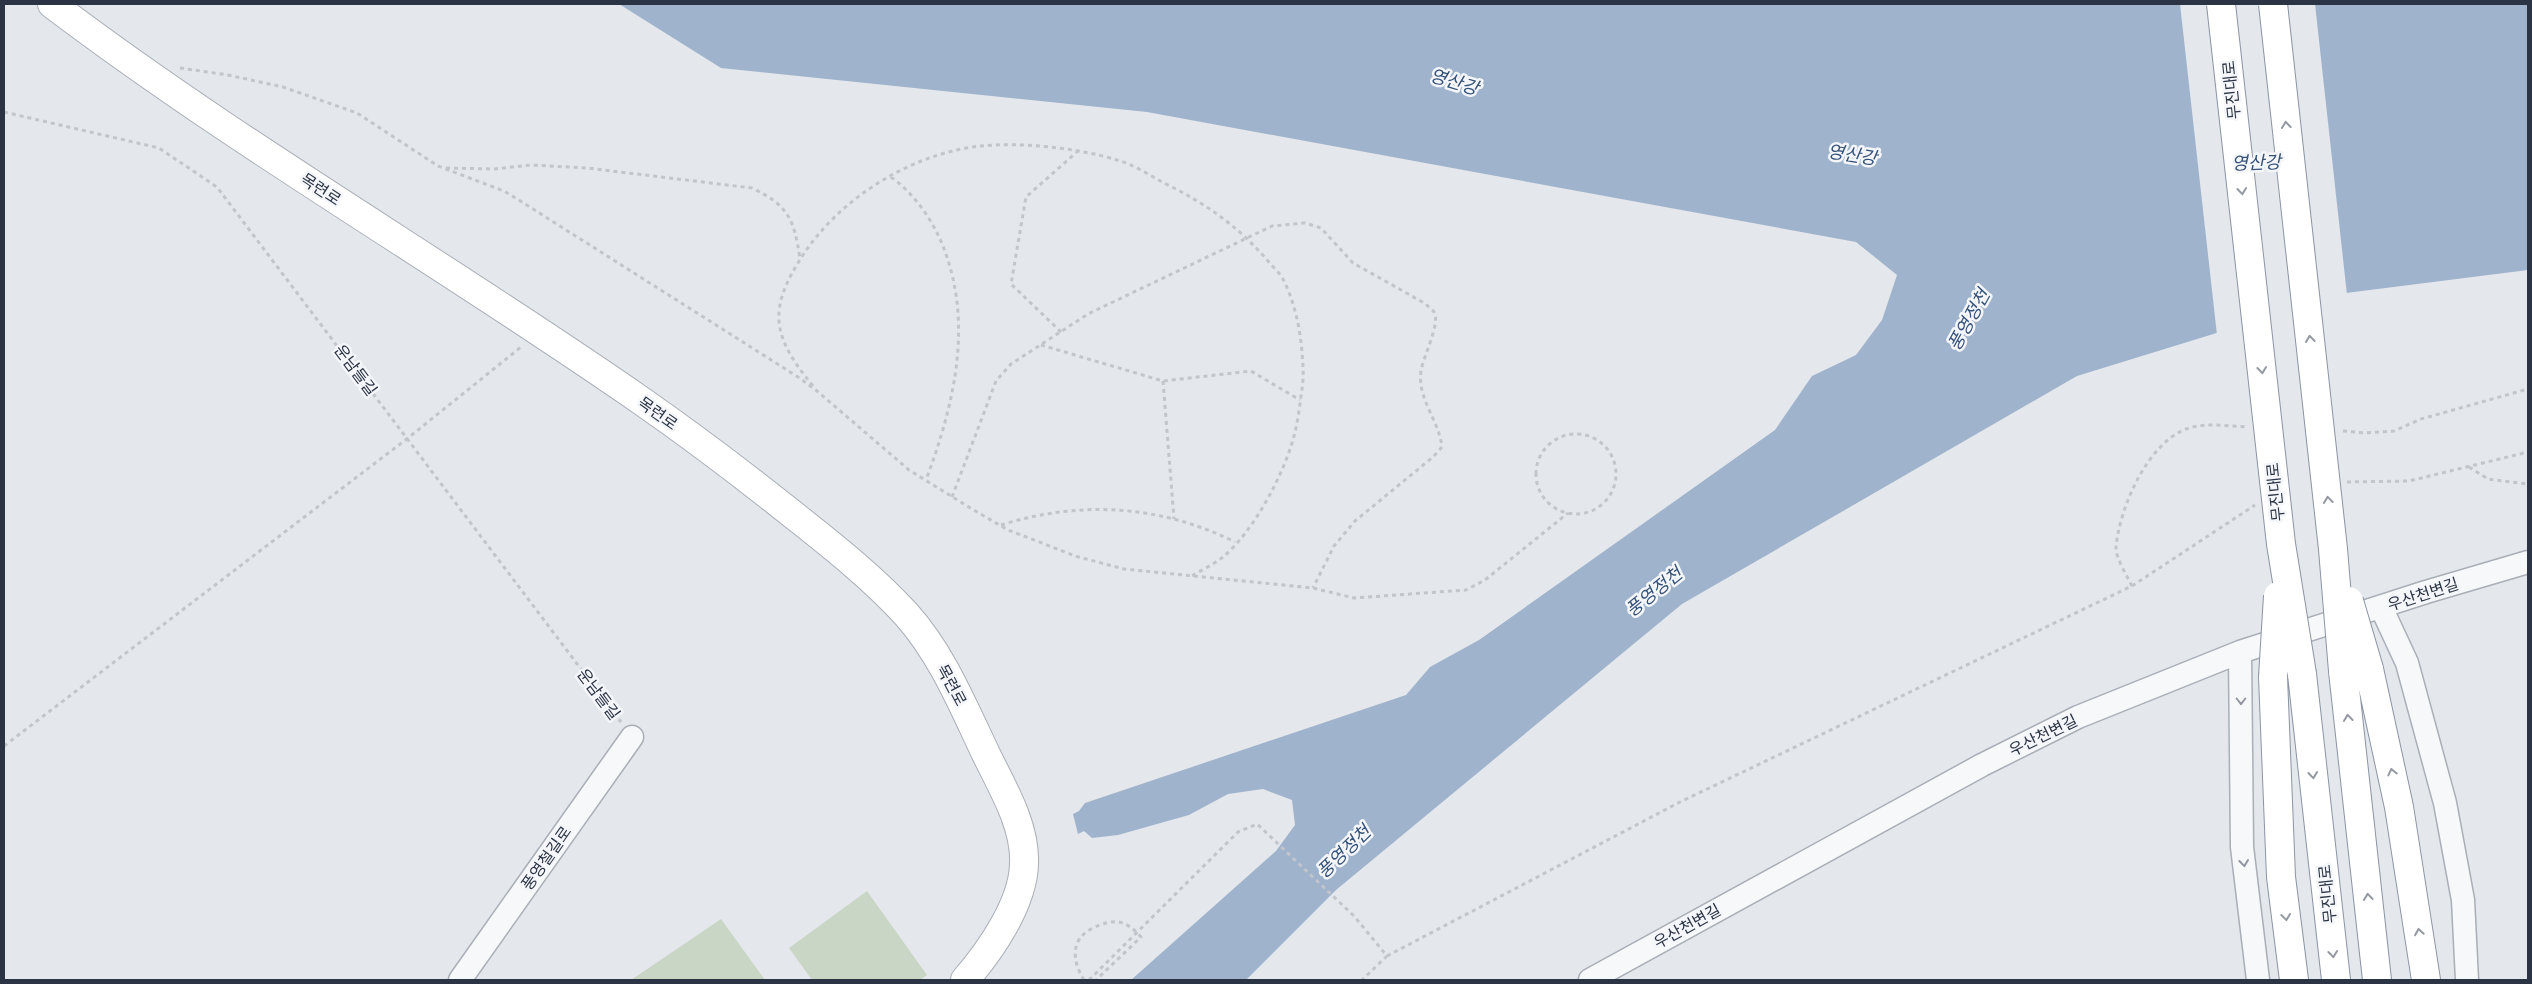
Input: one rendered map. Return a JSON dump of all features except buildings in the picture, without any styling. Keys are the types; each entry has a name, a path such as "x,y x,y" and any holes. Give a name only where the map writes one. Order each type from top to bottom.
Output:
{"main road":[{"name":"목련로","path":"52,4 94,36 257,147 541,331 714,452 864,571 908,617 936,655 960,698 1010,804 1023,845 1024,866 1019,893 1009,917 965,980"},
{"name":"무진대로","path":"2221,4 2281,544 2302,674 2336,980"},
{"path":"2273,4 2333,549 2356,670 2399,807 2426,980"},
{"path":"2281,544 2273,677 2280,877 2294,980"},
{"path":"2356,670 2377,980"}],"street":[{"name":"우산천변길","path":"1590,980 1982,765 2078,717 2240,652 2528,562"},
{"path":"2381,607 2407,663 2445,803 2463,900 2467,980"},
{"path":"2240,652 2242,847 2258,980"},
{"name":"풍영철길로","path":"460,980 632,737"}],"path":[{"path":"171,67 228,75 283,87 357,112 442,168 504,191 817,391 909,470 1001,525 1075,556 1139,571 1313,588 1354,598 1466,590 1485,580 1568,513 1580,514 1592,510 1603,503 1611,494 1615,482 1616,469 1612,457 1604,445 1593,437 1580,434 1566,435 1553,440 1543,450 1537,463 1536,477 1539,491 1551,505 1568,513"},
{"name":"운남들길","path":"4,112 159,148 217,187 632,737"},
{"path":"817,391 798,367 785,346 777,314 788,278 810,244 841,211 872,187 929,157 981,146 1022,146 1078,151 1120,160 1201,201 1249,238 1284,280 1300,326 1304,380 1294,436 1277,481 1254,520 1224,556 1191,577"},
{"path":"1061,332 1010,284 1026,197 1078,151"},
{"path":"442,168 494,169 531,165 578,168 752,188 774,199 786,212 796,237 800,259"},
{"path":"891,177 902,185 932,222 949,261 960,315 957,367 949,410 926,480"},
{"path":"952,497 996,381 1011,364 1113,302 1272,226 1288,223 1305,223 1321,228 1352,263 1426,304 1435,313 1436,324 1421,370 1421,392 1441,437 1442,447 1433,457 1355,522 1334,546 1313,588"},
{"path":"4,746 408,438 541,331"},
{"path":"1040,345 1164,381 1251,371 1300,400"},
{"path":"1164,381 1174,519"},
{"path":"2337,483 2409,481 2528,452"},
{"path":"2468,467 2488,479 2528,484"},
{"path":"1362,980 1387,956 1680,802 2132,586 2258,503"},
{"path":"1001,525 1046,513 1076,509 1113,510 1174,519 1216,533 1235,542"},
{"path":"1090,980 1238,832 1257,824 1354,916 1387,956"},
{"path":"1084,980 1078,968 1074,952 1077,943 1087,930 1104,922 1113,921 1129,925 1141,937 1096,980"}],"green space":[{"path":"867,891 927,975 920,980 812,980 789,948"},
{"path":"721,919 765,980 631,980"}],"water":[{"path":"619,4 2528,4 2528,270 2346,293 2077,376 1682,604 1336,890 1246,980 1131,980 1276,851 1295,825 1292,800 1263,789 1228,794 1189,815 1118,835 1092,838 1084,831 1078,834 1073,814 1079,811 1085,803 1406,695 1430,667 1479,640 1775,430 1812,376 1856,355 1882,320 1897,275 1856,242 1147,112 721,68"}],"pier":[{"path":"2180,4 2315,4 2347,295 2217,335"}],"water label":[{"name":"영산강","path":"1454,82"},
{"name":"영산강","path":"1852,155"},
{"name":"영산강","path":"2256,163"},
{"name":"풍영정천","path":"1969,320"},
{"name":"풍영정천","path":"1654,592"},
{"name":"풍영정천","path":"1344,852"}]}
